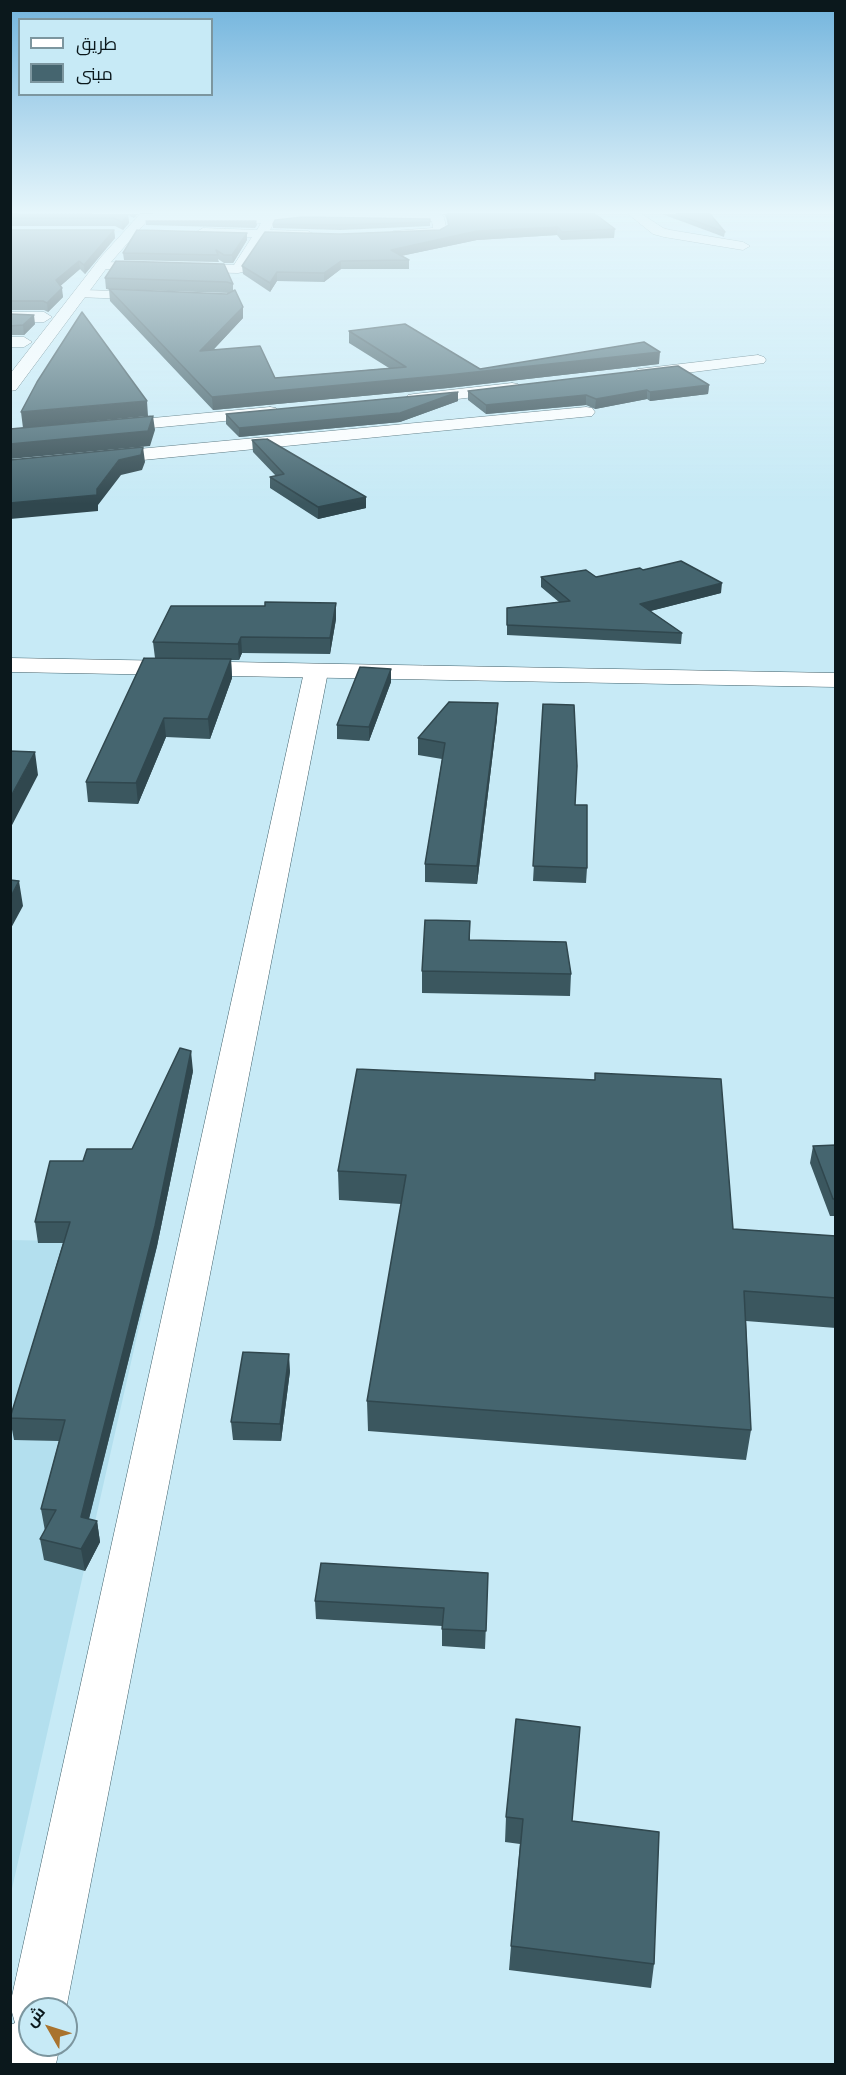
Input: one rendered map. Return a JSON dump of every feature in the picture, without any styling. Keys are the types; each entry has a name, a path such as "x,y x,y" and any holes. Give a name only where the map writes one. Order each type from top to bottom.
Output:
{"street":[{"path":"10,386 69,311"},
{"path":"10,317 48,312 17,342 10,358"},
{"path":"620,376 758,360"},
{"path":"401,400 528,386"},
{"path":"93,429 282,411"},
{"path":"10,467 586,412"},
{"path":"10,665 836,680"},
{"path":"40,1997 316,672"}],"shaded area":[{"path":"11,1240 158,1243 11,1893"}],"building":[{"path":"130,311 239,311 200,351 260,346 275,378 406,367 349,331 405,324 480,369 644,342 660,352 448,375 212,397"},
{"path":"82,312 147,401 21,412 37,382"},
{"path":"10,314 34,315 23,325 10,326"},
{"path":"678,366 709,385 650,392 647,390 596,399 586,395 486,405 468,391"},
{"path":"458,392 400,413 239,428 226,414"},
{"path":"153,416 148,431 10,444 10,429"},
{"path":"267,439 366,497 318,507 270,477 284,474 252,440"},
{"path":"143,447 141,455 119,460 97,489 97,495 10,503 10,460"},
{"path":"681,561 722,583 640,604 682,633 507,625 507,608 570,601 541,577 586,570 596,577 640,568 643,570"},
{"path":"265,602 336,603 330,638 241,637 238,644 153,642 171,606 265,606"},
{"path":"144,658 231,659 208,719 164,718 136,783 86,782"},
{"path":"360,667 391,669 369,727 337,725"},
{"path":"449,702 498,703 477,866 425,864 445,743 418,738"},
{"path":"543,704 574,705 577,766 575,805 587,805 587,868 533,866"},
{"path":"10,751 35,752 10,798"},
{"path":"10,880 19,881 10,898"},
{"path":"425,920 470,921 469,940 566,942 571,974 422,971"},
{"path":"180,1048 191,1051 155,1226 81,1517 97,1521 81,1549 40,1539 56,1510 41,1509 65,1420 10,1418 70,1222 35,1222 50,1161 83,1161 87,1149 132,1149"},
{"path":"357,1069 595,1080 595,1073 721,1079 733,1229 836,1236 836,1298 744,1291 751,1430 367,1401 406,1175 338,1171"},
{"path":"836,1145 836,1199 833,1199 813,1146"},
{"path":"243,1352 289,1354 280,1424 231,1422"},
{"path":"321,1563 488,1573 486,1631 442,1629 444,1608 315,1601"},
{"path":"516,1719 580,1727 572,1821 659,1832 654,1964 511,1946 523,1819 506,1817"}]}
